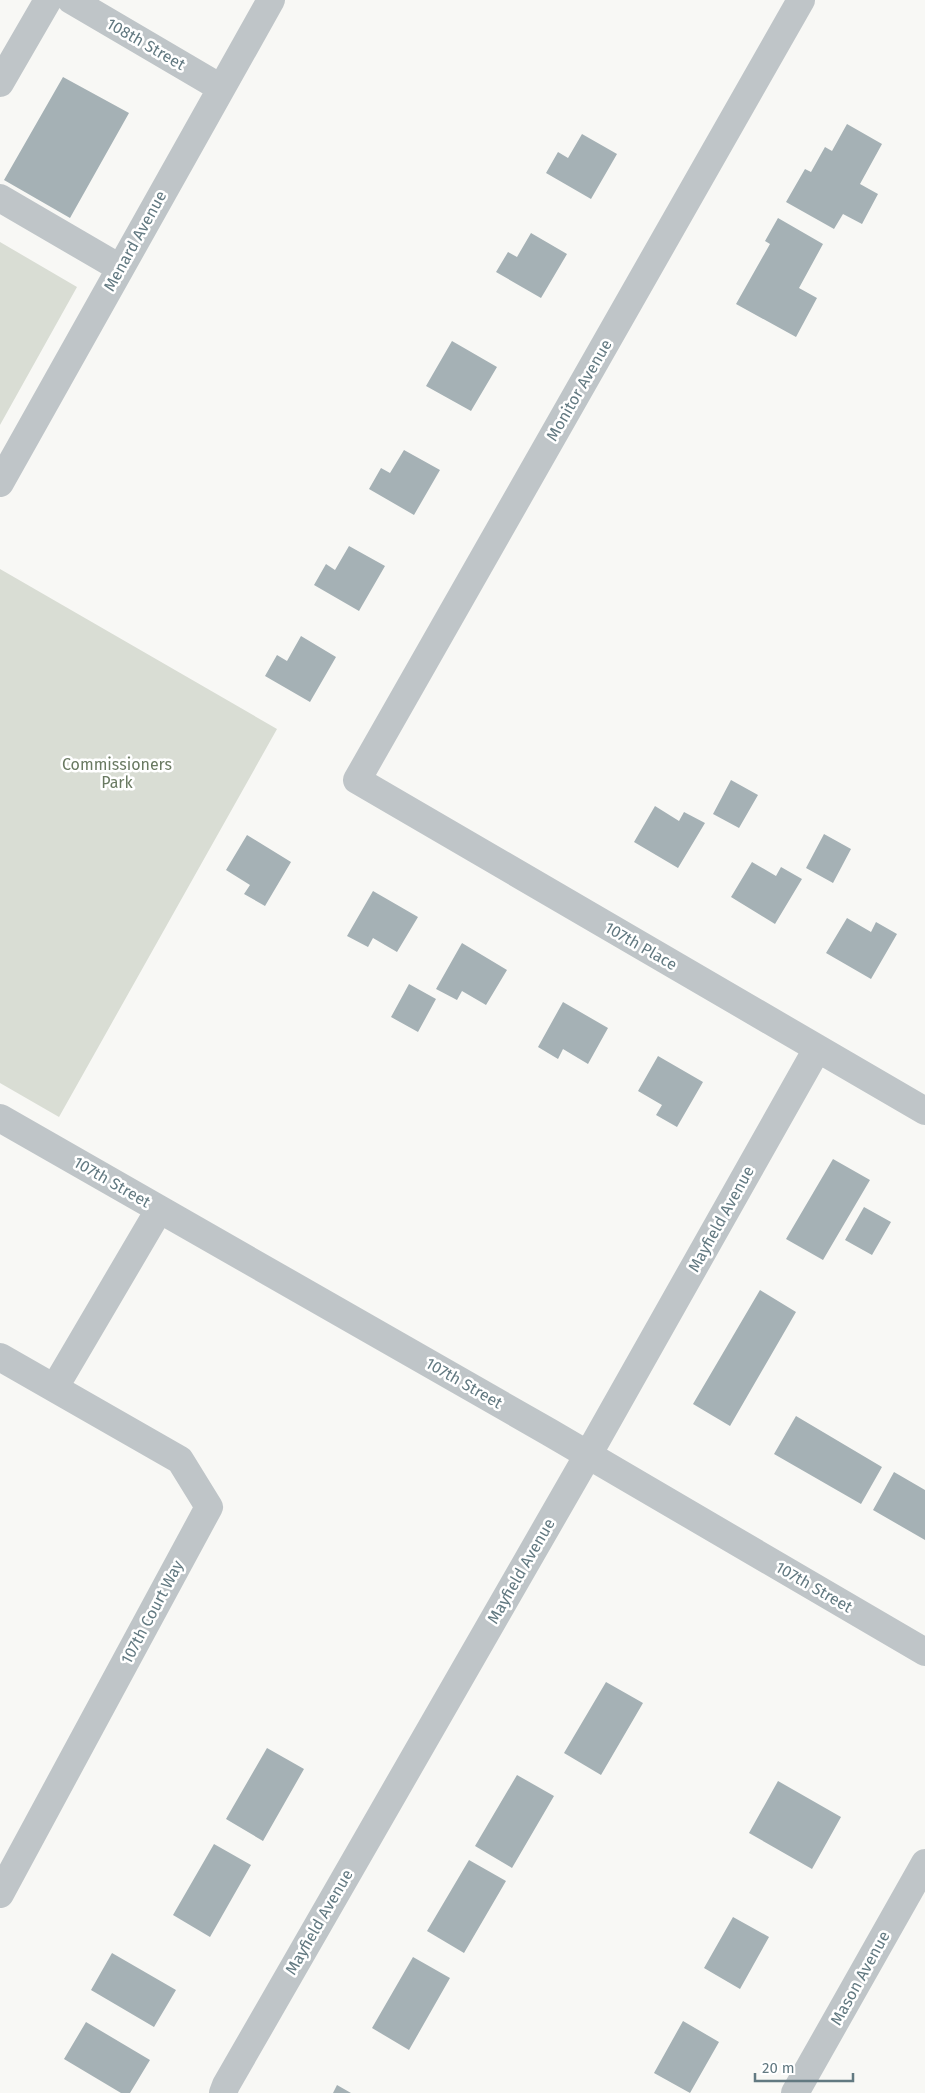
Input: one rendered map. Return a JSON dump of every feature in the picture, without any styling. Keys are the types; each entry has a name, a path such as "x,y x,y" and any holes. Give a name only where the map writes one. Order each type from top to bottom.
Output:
{"street":[{"path":"0,83 48,0"},
{"name":"108th Street","path":"71,0 221,88"},
{"name":"Menard Avenue","path":"0,483 271,0"},
{"name":"Monitor Avenue","path":"357,780 801,0"},
{"path":"0,198 120,268"},
{"name":"107th Place","path":"357,780 925,1111"},
{"name":"Mayfield Avenue","path":"224,2093 226,2085 588,1455 817,1048"},
{"name":"107th Street","path":"0,1118 588,1455 925,1652"},
{"path":"54,1387 159,1210"},
{"name":"107th Court Way","path":"0,1357 180,1460 209,1507 0,1894"},
{"name":"Mason Avenue","path":"795,2093 925,1863"}],"green space":[{"path":"0,242 77,287 0,425"},
{"name":"Commissioners Park","path":"0,569 277,729 59,1117 0,1083"}],"building":[{"path":"63,77 129,113 70,218 4,180"},
{"path":"847,124 882,144 860,184 878,194 862,224 843,214 834,229 786,202 805,169 811,172 825,147 832,151"},
{"path":"582,134 617,154 591,199 546,173 558,152 568,158"},
{"path":"778,218 823,244 799,288 817,298 796,337 736,304 770,244 765,241"},
{"path":"531,233 567,254 541,298 496,272 508,252 517,257"},
{"path":"452,341 497,367 471,411 426,386"},
{"path":"404,450 440,470 414,515 369,489 381,468 390,473"},
{"path":"349,546 385,566 359,611 314,585 326,564 335,570"},
{"path":"301,636 336,657 310,702 265,676 277,655 287,661"},
{"path":"731,780 758,795 739,828 713,814"},
{"path":"655,806 679,821 684,812 705,823 678,868 634,842"},
{"path":"824,834 851,849 833,883 806,868"},
{"path":"247,835 291,862 265,906 244,894 250,885 226,870"},
{"path":"752,862 776,876 781,867 802,879 775,924 731,897"},
{"path":"373,891 418,917 397,952 373,938 368,947 347,936"},
{"path":"847,918 871,932 876,922 897,934 871,979 826,953"},
{"path":"462,943 507,970 486,1005 462,991 457,1000 436,989"},
{"path":"409,984 436,999 418,1032 391,1017"},
{"path":"563,1002 608,1028 588,1064 563,1049 558,1059 538,1047"},
{"path":"658,1056 703,1082 677,1127 656,1115 662,1105 638,1091"},
{"path":"833,1159 870,1180 823,1260 786,1239"},
{"path":"864,1207 891,1222 872,1255 845,1240"},
{"path":"760,1290 796,1312 730,1426 693,1404"},
{"path":"796,1416 882,1467 861,1504 774,1454"},
{"path":"894,1472 925,1490 925,1540 873,1510"},
{"path":"606,1682 643,1703 601,1775 564,1753"},
{"path":"267,1748 304,1769 263,1841 226,1819"},
{"path":"517,1775 554,1796 512,1868 475,1846"},
{"path":"778,1781 841,1817 812,1869 749,1833"},
{"path":"214,1844 251,1865 210,1937 173,1915"},
{"path":"469,1860 506,1881 464,1953 427,1931"},
{"path":"733,1917 769,1937 740,1989 704,1968"},
{"path":"112,1953 176,1990 154,2027 91,1990"},
{"path":"413,1957 450,1978 409,2050 372,2028"},
{"path":"683,2021 719,2042 690,2093 654,2073"},
{"path":"86,2022 150,2060 130,2093 121,2093 64,2059"},
{"path":"337,2085 351,2093 333,2093"}]}
